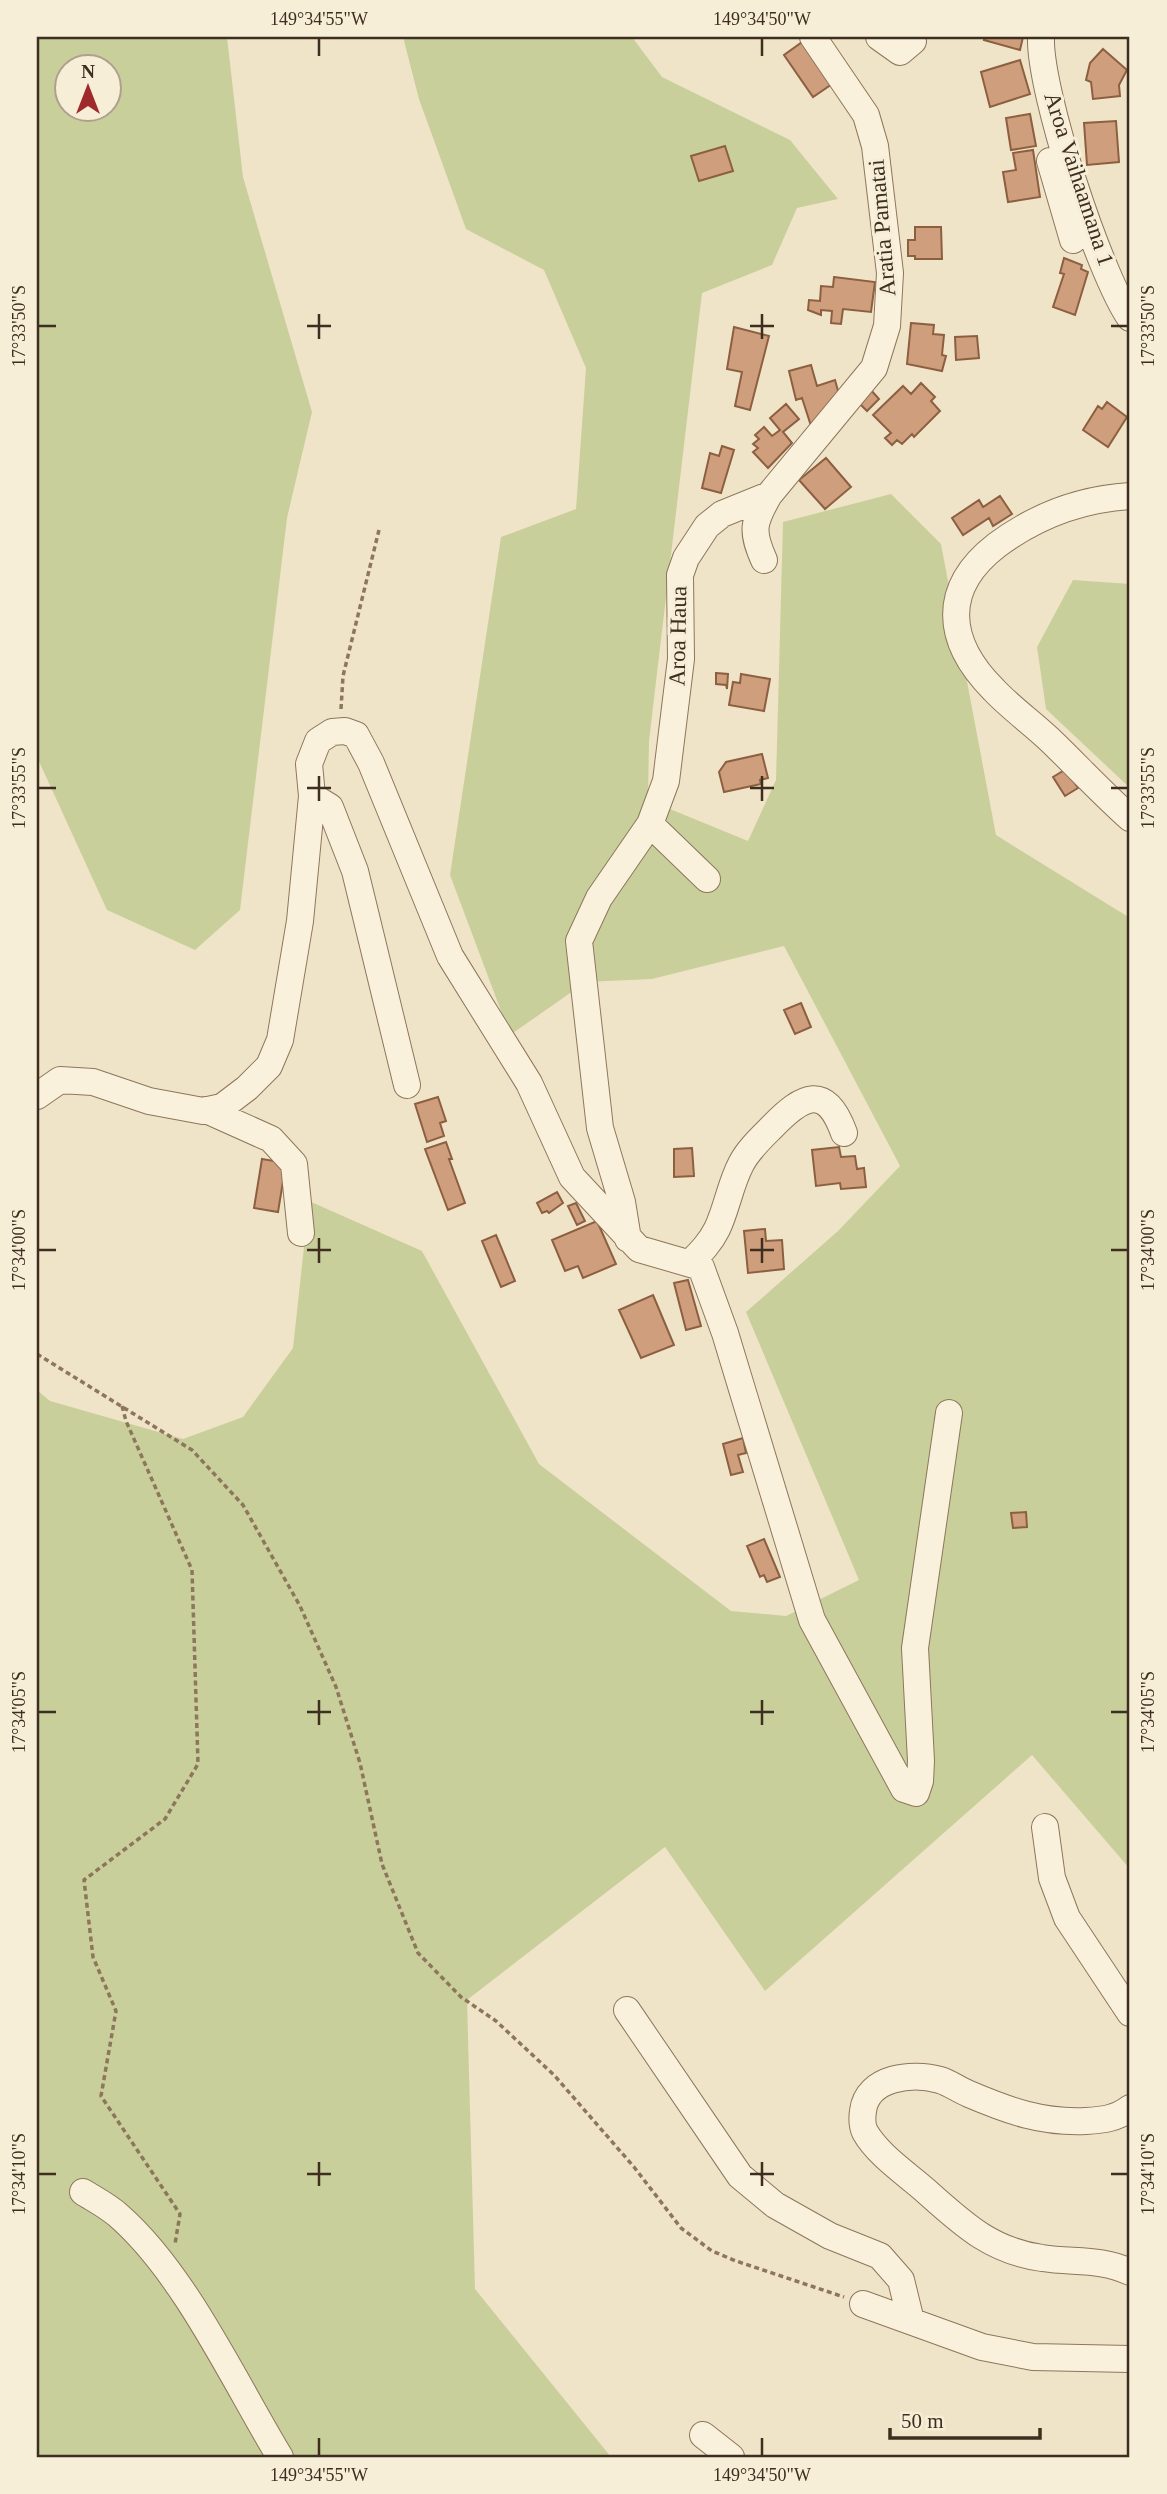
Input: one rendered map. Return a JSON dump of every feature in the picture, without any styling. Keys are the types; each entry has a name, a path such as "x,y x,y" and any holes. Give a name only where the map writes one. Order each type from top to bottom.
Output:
{"street":[{"name":"Aratia Pamatai","path":"764,560 754,539 756,517 769,495 874,368 887,327 890,273 875,146 866,115 813,37"},
{"path":"879,37 900,52 913,41"},
{"name":"Aroa Vaihaamana 1","path":"1041,37 1034,52 1033,84 1041,131 1073,240"},
{"name":"Aroa Vaihaamana 1","path":"1041,37 1042,54 1060,136 1107,269 1130,318"},
{"path":"866,115 892,134"},
{"name":"Aroa Haua","path":"628,1240 622,1202 600,1128 579,941 599,898 650,824 666,781 681,659 680,575 697,539 707,526 722,514 769,495"},
{"path":"1130,496 1100,498 1022,527 976,562 957,592 956,621 968,653 991,688 1130,818"},
{"path":"206,1110 222,1107 247,1088 269,1066 280,1040 300,921 312,796 309,764 318,741 339,731 356,735 371,763 450,956 524,1074 559,1152 571,1194 639,1250 701,1267 709,1283 812,1620 904,1789 916,1793 921,1761 915,1648 949,1413"},
{"path":"312,796 323,799 330,807 355,871 407,1086"},
{"path":"650,824 707,879"},
{"path":"37,1096 60,1080 93,1082 149,1101 206,1110 271,1139 294,1164 301,1233"},
{"path":"690,1263 706,1248 716,1230 742,1162 791,1108 803,1100 817,1098 828,1103 836,1112 844,1133"},
{"path":"1045,1826 1052,1878 1067,1918 1130,2013"},
{"path":"627,2010 740,2176 775,2205 830,2236 880,2256 901,2280 911,2321"},
{"path":"1130,2108 1109,2120 1047,2121 1021,2116 941,2080 915,2077 894,2079 870,2091 864,2102 862,2119 865,2132 884,2152 975,2235 1013,2252 1044,2259 1101,2261 1130,2272"},
{"path":"83,2192 117,2214 150,2248 280,2457"},
{"path":"863,2304 982,2347 1033,2357 1130,2359"},
{"path":"703,2435 731,2457"}],"path":[{"path":"339,731 343,676 379,530"},
{"path":"37,1354 192,1450 220,1476 243,1505 300,1606 335,1688 360,1763 382,1864 418,1953 461,1997 496,2021 554,2075 634,2167 681,2228 712,2250 736,2261 863,2304"},
{"path":"122,1406 126,1421 192,1570 198,1764 165,1819 85,1880 93,1957 116,2011 101,2096 180,2214 169,2275"}],"green space":[{"path":"37,37 227,37 243,177 312,412 287,518 240,910 195,950 107,910 37,757"},
{"path":"403,37 632,37 662,77 790,140 838,199 797,208 772,265 702,293 649,741 648,800 748,841 776,780 783,522 891,494 941,544 996,835 1130,918 1130,1869 1032,1755 765,1991 665,1847 467,2000 475,2289 611,2457 37,2457 37,1390 50,1401 183,1439 243,1417 293,1348 309,1201 422,1251 539,1464 731,1611 786,1616 859,1580 746,1312 838,1231 900,1166 784,946 652,979 586,982 510,1035 450,875 501,537 576,509 586,368 544,270 466,229 419,99"},
{"path":"1073,580 1130,584 1130,788 1046,709 1037,647"}],"building":[{"path":"985,37 1023,37 1020,50 984,40"},
{"path":"805,40 835,82 813,97 784,55"},
{"path":"1103,49 1127,70 1119,85 1120,96 1093,99 1091,82 1086,80 1090,63"},
{"path":"1020,60 1030,94 990,107 981,72"},
{"path":"1030,114 1036,146 1011,150 1006,118"},
{"path":"1116,121 1119,162 1087,165 1084,123"},
{"path":"725,146 733,171 699,181 691,156"},
{"path":"1033,150 1040,197 1008,202 1003,172 1016,170 1013,153"},
{"path":"915,227 941,227 942,259 915,259 915,256 908,256 908,240 915,240"},
{"path":"1064,258 1082,265 1081,269 1088,272 1075,315 1053,307 1064,274 1060,273"},
{"path":"834,277 875,282 871,312 843,309 841,324 831,323 832,311 821,310 821,315 808,310 809,300 820,301 821,286 833,287"},
{"path":"911,323 934,325 933,334 944,335 942,355 946,356 942,371 907,364"},
{"path":"734,327 769,336 750,410 735,406 742,372 727,369"},
{"path":"977,336 979,358 956,360 955,337"},
{"path":"811,365 817,386 835,380 840,398 812,429 802,398 796,400 789,371"},
{"path":"921,383 935,397 931,401 940,411 914,437 912,434 902,444 897,440 892,445 885,438 891,433 873,415 903,386 911,394"},
{"path":"870,389 879,399 867,411 857,401"},
{"path":"1107,402 1127,417 1108,447 1083,430 1098,406 1102,409"},
{"path":"786,404 799,419 783,432 792,443 768,468 753,452 758,448 753,444 759,439 755,435 764,427 772,436 780,430 770,418"},
{"path":"722,446 734,450 721,493 702,488 710,453 719,456"},
{"path":"826,458 851,487 825,509 799,480"},
{"path":"1000,496 1012,514 993,526 989,518 963,535 952,518 979,500 983,507"},
{"path":"716,673 728,674 727,689 726,685 716,684"},
{"path":"741,674 770,679 764,711 729,705 733,682 740,683"},
{"path":"762,754 768,778 760,780 761,784 724,792 719,772 726,762"},
{"path":"1066,769 1078,788 1065,796 1053,777"},
{"path":"801,1003 811,1027 795,1034 784,1010"},
{"path":"438,1097 446,1121 440,1123 444,1136 427,1142 415,1104"},
{"path":"446,1142 452,1159 449,1159 465,1203 448,1210 425,1149"},
{"path":"839,1147 841,1157 855,1156 857,1169 864,1168 866,1187 841,1189 840,1183 816,1186 812,1150"},
{"path":"692,1148 694,1176 674,1177 674,1149"},
{"path":"262,1159 286,1163 278,1212 254,1208"},
{"path":"557,1192 563,1203 549,1213 542,1213 537,1203"},
{"path":"576,1203 585,1221 577,1225 568,1206"},
{"path":"597,1221 616,1264 583,1278 578,1266 565,1271 552,1240"},
{"path":"765,1229 766,1241 782,1240 784,1269 748,1273 744,1231"},
{"path":"496,1235 515,1281 501,1287 482,1241"},
{"path":"688,1280 701,1326 686,1330 674,1283"},
{"path":"653,1295 674,1345 641,1358 619,1310"},
{"path":"743,1438 746,1453 738,1455 743,1472 731,1475 723,1444"},
{"path":"1026,1512 1027,1527 1013,1528 1011,1513"},
{"path":"764,1539 780,1577 767,1582 764,1575 760,1577 747,1546"}]}
